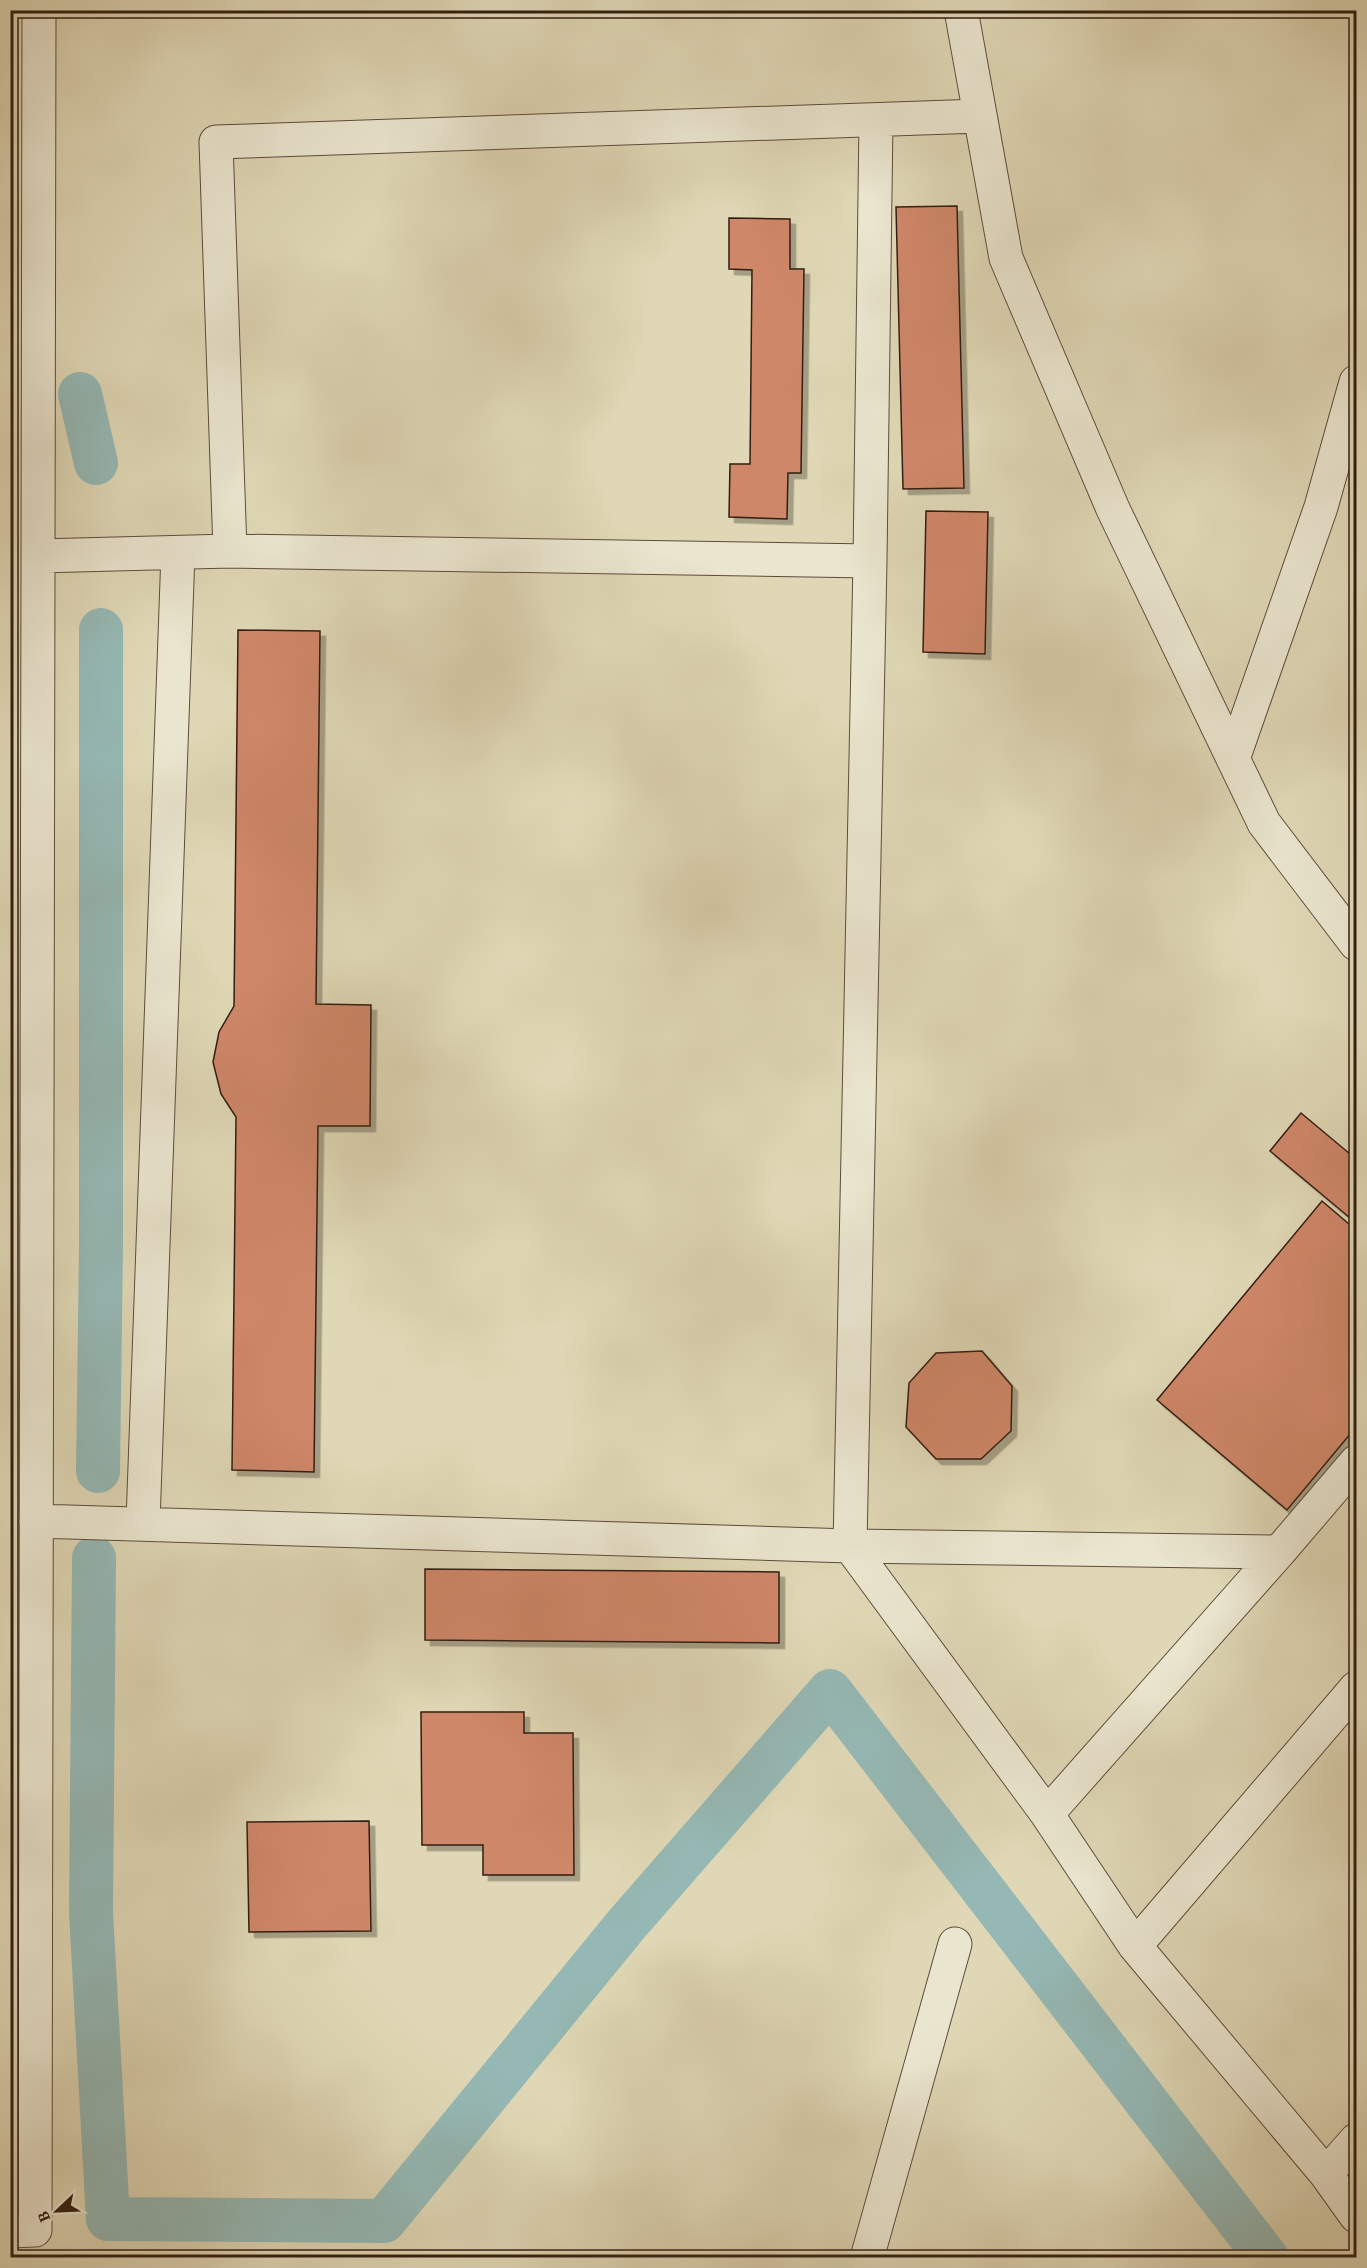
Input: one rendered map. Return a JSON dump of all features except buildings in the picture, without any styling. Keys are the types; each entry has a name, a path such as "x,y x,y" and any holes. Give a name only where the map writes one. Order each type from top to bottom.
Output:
{"street":[{"path":"10,2231 35,2230 39,10"},
{"path":"961,10 1006,258 1113,509 1264,823 1356,944"},
{"path":"230,551 216,142 980,116"},
{"path":"876,121 870,561 850,1546 1047,1814 1135,1946 1326,2174 1356,2216"},
{"path":"1233,759 1321,507 1356,382"},
{"path":"38,556 230,551 870,561"},
{"path":"143,1522 178,554"},
{"path":"1047,1814 1356,1462"},
{"path":"36,1521 143,1522 850,1546 1279,1552"},
{"path":"1135,1946 1356,1688"},
{"path":"867,2258 955,1944"},
{"path":"1326,2174 1356,2140"}],"waterway":[{"path":"80,394 96,463"},
{"path":"98,1471 101,1246 101,630"},
{"path":"94,1558 91,1912 108,2219 384,2221 626,1925 830,1691 1267,2258"}]}
